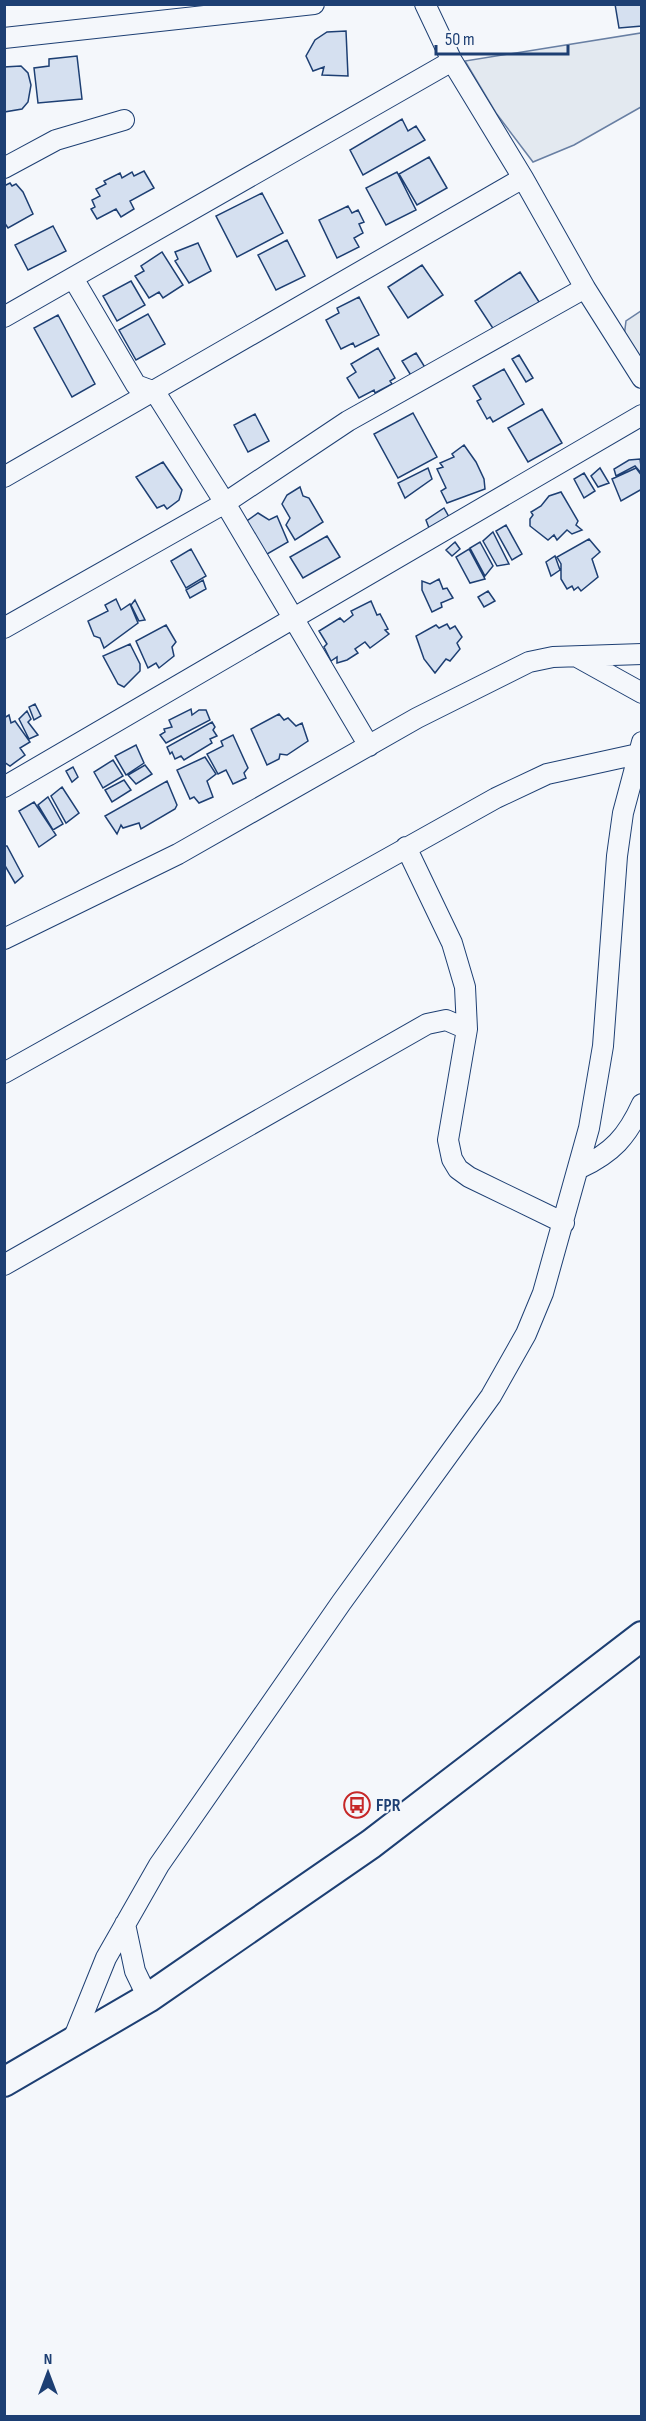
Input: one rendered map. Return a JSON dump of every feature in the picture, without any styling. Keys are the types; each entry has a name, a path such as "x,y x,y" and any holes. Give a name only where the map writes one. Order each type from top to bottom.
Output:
{"highway":[{"path":"4,2082 148,1998 371,1844 642,1636"}],"street":[{"path":"4,38 314,4"},
{"path":"425,4 453,61 585,288 642,378"},
{"path":"4,317 453,61"},
{"path":"4,168 56,140 124,120"},
{"path":"4,477 523,178"},
{"path":"73,278 136,385 155,392 225,503 369,746"},
{"path":"4,628 225,503 348,421 585,288"},
{"path":"4,787 642,415"},
{"path":"4,939 178,854 426,713 529,662 552,657 642,654"},
{"path":"576,657 642,693"},
{"path":"4,1072 406,847 547,774 640,748"},
{"path":"72,2042 106,1958 159,1865 341,1603 491,1396 526,1334 543,1293 564,1223 580,1168 596,1095 603,1046 616,856 623,813 640,748"},
{"path":"406,847 452,943 465,987 467,1029 448,1140 452,1160 458,1169 469,1177 564,1223"},
{"path":"4,1265 426,1024 446,1020 467,1029"},
{"path":"580,1168 605,1156 619,1142 642,1104"},
{"path":"125,1924 135,1971 148,1998"}],"shaded area":[{"path":"641,33 641,107 574,145 533,162 496,113 465,61"},
{"path":"641,311 641,362 624,337 626,321"}],"building":[{"path":"615,4 642,4 642,26 619,28"},
{"path":"346,31 348,76 322,75 324,67 313,71 306,56 315,40 327,32"},
{"path":"77,56 82,99 38,103 34,68 49,66 49,59"},
{"path":"21,66 28,73 31,85 28,102 22,109 4,112 4,67"},
{"path":"402,119 408,131 416,126 425,140 363,175 350,150"},
{"path":"429,157 447,188 417,205 399,174"},
{"path":"144,171 154,188 130,201 134,209 121,217 116,209 97,219 91,209 95,207 92,200 100,196 96,189 106,184 104,181 120,173 122,178 132,172 134,176"},
{"path":"397,172 416,210 386,225 366,188"},
{"path":"10,183 12,186 16,184 23,192 33,214 8,228 4,222 4,186"},
{"path":"262,193 283,233 237,257 216,216"},
{"path":"348,206 352,213 358,210 364,222 359,224 363,233 354,238 359,247 337,258 319,220"},
{"path":"53,226 66,251 28,270 15,245"},
{"path":"287,240 305,276 276,290 258,255"},
{"path":"198,243 211,271 189,283 175,261 178,259 175,252"},
{"path":"162,252 183,285 163,298 159,292 149,298 135,276 144,271 141,266"},
{"path":"422,265 443,295 408,318 388,287"},
{"path":"520,272 541,305 496,333 475,301"},
{"path":"131,281 145,305 117,321 103,296"},
{"path":"359,297 379,335 355,347 353,343 341,349 326,320 339,313 337,308"},
{"path":"148,314 165,344 136,360 119,330"},
{"path":"58,315 95,384 72,397 34,328"},
{"path":"378,348 395,378 390,381 392,384 359,398 347,378 356,372 351,364"},
{"path":"416,353 426,369 412,377 402,361"},
{"path":"519,355 533,378 526,382 512,359"},
{"path":"504,369 524,404 493,422 490,417 487,419 477,401 481,399 473,386"},
{"path":"542,409 562,443 528,462 508,428"},
{"path":"413,413 437,457 398,478 374,434"},
{"path":"255,414 269,441 248,452 234,425"},
{"path":"464,445 476,462 484,479 485,489 447,503 441,491 446,488 437,469 443,467 440,463 454,457 452,454"},
{"path":"640,459 642,474 635,466 616,476 614,469 629,460"},
{"path":"163,462 182,490 179,500 167,509 164,505 157,508 136,477"},
{"path":"428,468 432,479 405,498 398,483"},
{"path":"600,468 609,483 598,487 591,476"},
{"path":"636,468 642,476 642,489 621,501 612,479"},
{"path":"584,473 595,491 584,498 574,479"},
{"path":"300,487 303,496 309,498 323,522 295,540 286,525 290,518 282,504 287,495"},
{"path":"561,492 578,521 576,525 582,530 572,534 567,530 557,540 554,535 548,540 530,526 530,519 533,515 531,512 541,506 549,496"},
{"path":"444,508 449,517 429,528 426,520"},
{"path":"258,513 269,520 277,516 288,542 262,557 244,523"},
{"path":"506,525 522,554 512,560 496,531"},
{"path":"493,532 509,564 497,566 483,541"},
{"path":"327,536 340,557 303,578 290,557"},
{"path":"589,539 600,552 592,559 598,577 581,591 578,587 574,590 572,586 567,589 561,579 561,564 557,557"},
{"path":"455,542 460,549 452,556 446,550"},
{"path":"480,542 493,566 485,576 470,548"},
{"path":"191,549 206,576 186,588 171,561"},
{"path":"469,549 485,579 470,583 456,557"},
{"path":"555,556 560,570 551,576 546,562"},
{"path":"439,579 443,589 447,588 453,598 441,603 442,607 432,612 422,590 422,581 430,584"},
{"path":"203,580 206,589 190,598 186,590"},
{"path":"488,591 495,601 484,607 478,597"},
{"path":"116,599 121,610 130,604 138,623 104,648 100,638 94,636 88,621 108,611 105,605"},
{"path":"135,600 145,620 139,621 131,605"},
{"path":"371,601 389,634 370,648 365,642 355,649 358,653 347,660 337,663 337,657 331,661 324,647 327,644 319,631 340,618 344,622 353,615 351,611"},
{"path":"447,624 450,629 455,626 462,637 457,643 460,649 450,661 446,659 435,673 424,659 416,636 436,625 439,628"},
{"path":"166,625 176,642 172,647 174,656 159,668 156,663 148,668 136,641"},
{"path":"130,644 140,664 140,671 124,687 118,684 103,656"},
{"path":"35,704 41,716 34,720 29,707"},
{"path":"191,709 192,715 199,710 206,710 210,720 166,743 160,735 165,732 164,729 172,727 169,720"},
{"path":"27,711 31,719 28,722 38,735 29,739 19,719"},
{"path":"279,714 284,720 288,718 296,726 302,723 308,741 287,755 280,754 279,759 267,765 251,729"},
{"path":"9,715 11,723 15,721 30,742 20,748 25,755 10,766 4,762 4,718"},
{"path":"212,722 217,736 210,739 212,743 184,760 181,756 175,759 172,752 170,754 167,747"},
{"path":"233,735 248,768 244,773 246,778 233,784 226,770 218,774 207,754 223,746 221,741"},
{"path":"136,745 144,763 126,775 115,756"},
{"path":"205,757 216,774 207,781 213,797 199,803 194,797 190,799 177,770"},
{"path":"113,760 123,776 103,788 94,772"},
{"path":"145,765 152,774 136,784 128,775"},
{"path":"73,767 78,777 72,782 66,771"},
{"path":"124,780 131,790 112,802 105,790"},
{"path":"167,781 177,805 175,809 141,829 139,823 123,828 121,825 117,834 105,816"},
{"path":"62,787 79,813 66,823 51,796"},
{"path":"48,797 63,824 53,830 38,805"},
{"path":"34,802 56,835 39,847 19,811"},
{"path":"4,846 7,846 23,876 15,883 4,864"}],"place":[{"name":"FPR","path":"357,1805"}]}
